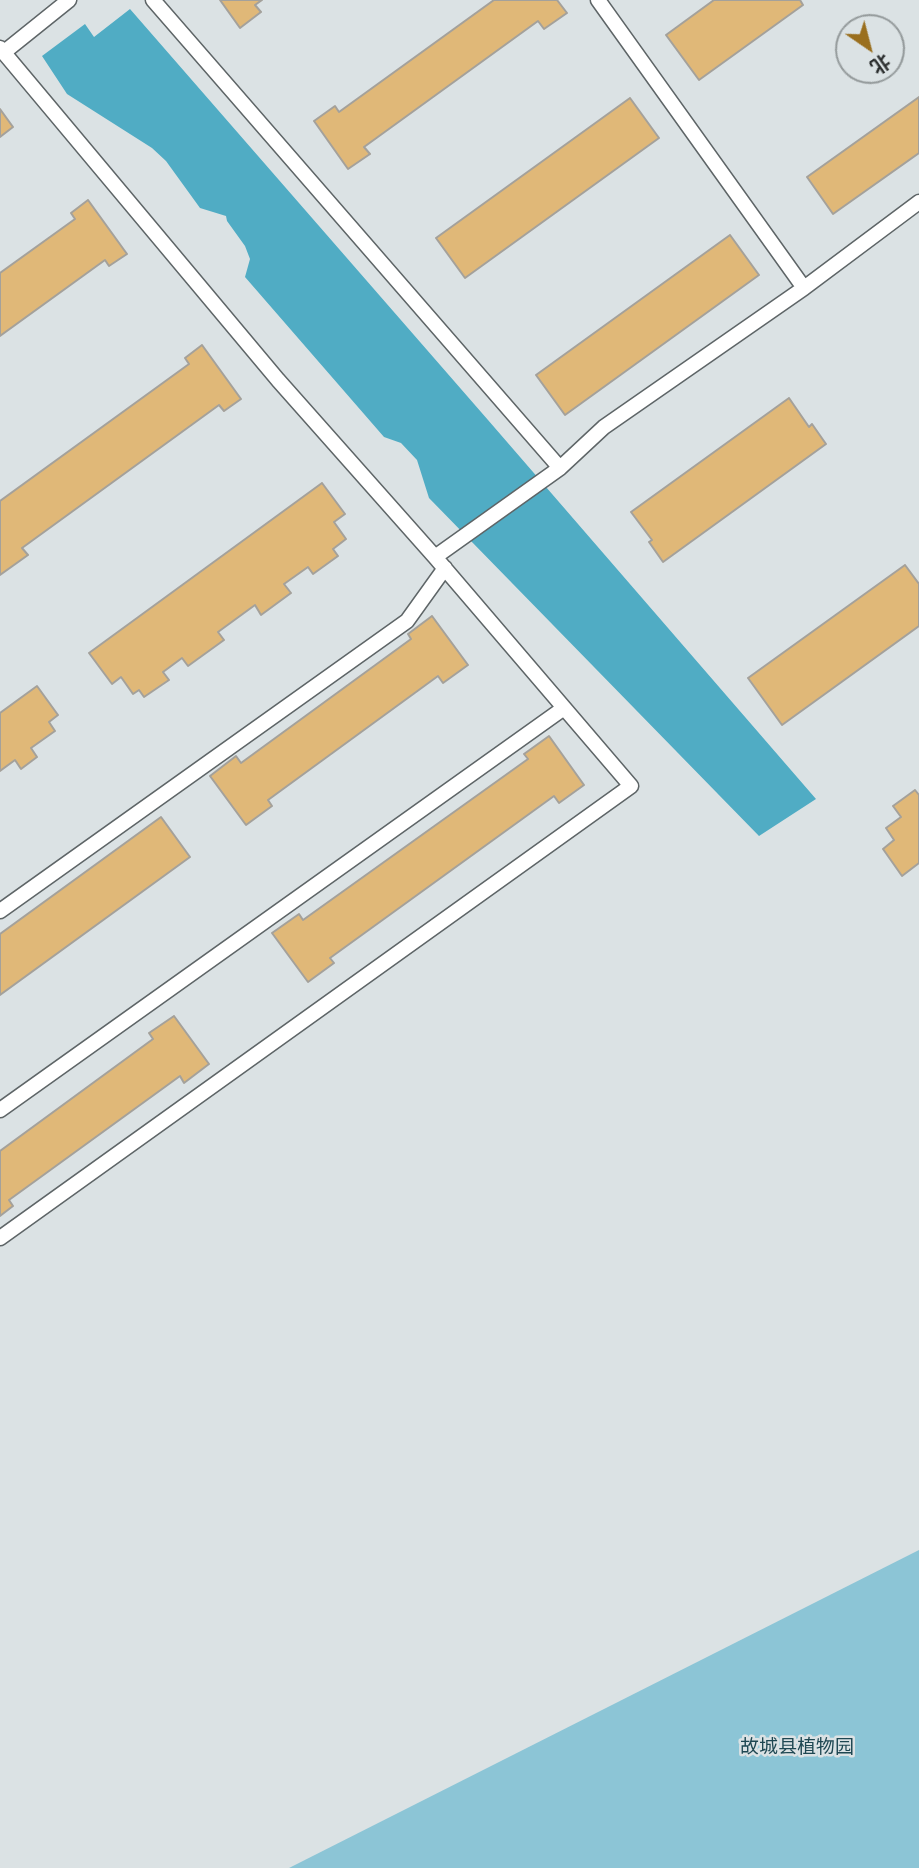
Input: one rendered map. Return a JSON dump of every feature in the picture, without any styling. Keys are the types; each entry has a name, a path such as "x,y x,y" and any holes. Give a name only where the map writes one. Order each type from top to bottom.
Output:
{"lane":[{"path":"0,1238 631,786 440,562 278,380 2,50 69,0"},
{"path":"153,0 560,468"},
{"path":"597,0 804,288"},
{"path":"0,911 407,621 440,562 560,468 604,427 804,288 919,202"},
{"path":"0,1110 564,708"}],"green space":[{"name":"故城县植物园","path":"919,1550 919,1868 289,1868"}],"shaded area":[{"path":"130,9 816,799 759,836 429,498 417,460 401,443 384,437 245,277 250,259 226,216 200,208 166,161 152,148 67,94 42,56 85,24 94,37"}],"building":[{"path":"220,0 262,0 255,5 261,12 240,28"},
{"path":"494,0 557,0 567,13 544,29 538,21 364,147 370,154 348,169 314,121 335,106 339,112"},
{"path":"714,0 800,0 803,5 699,80 666,35"},
{"path":"919,97 919,153 833,214 807,177"},
{"path":"630,98 659,138 465,278 436,238"},
{"path":"0,109 13,127 0,137"},
{"path":"88,200 127,254 109,266 105,260 0,336 0,273 75,219 71,213"},
{"path":"730,235 759,275 565,415 536,375"},
{"path":"202,345 241,399 224,411 219,405 22,548 28,555 0,575 0,501 189,364 185,358"},
{"path":"789,398 809,427 812,424 826,444 663,562 649,542 652,540 631,512"},
{"path":"322,483 345,514 334,522 346,539 333,549 338,556 313,574 308,567 284,584 291,593 261,615 255,605 218,632 224,640 188,666 182,658 163,672 169,680 144,697 139,690 133,694 121,677 112,684 89,653"},
{"path":"905,565 919,584 919,626 782,725 748,678"},
{"path":"432,616 468,665 443,683 438,676 268,800 272,806 246,825 210,776 236,756 241,763 411,639 408,634"},
{"path":"37,686 58,715 49,722 55,731 31,748 37,757 21,769 15,760 0,771 0,713"},
{"path":"549,736 584,785 559,803 554,796 330,958 334,963 308,982 272,933 299,914 303,920 528,759 524,754"},
{"path":"915,790 919,795 919,863 902,876 883,849 894,840 886,828 901,817 893,806"},
{"path":"161,817 190,857 0,995 0,934"},
{"path":"174,1016 209,1064 184,1083 180,1076 9,1200 13,1206 0,1216 0,1151 153,1039 149,1033"}]}
